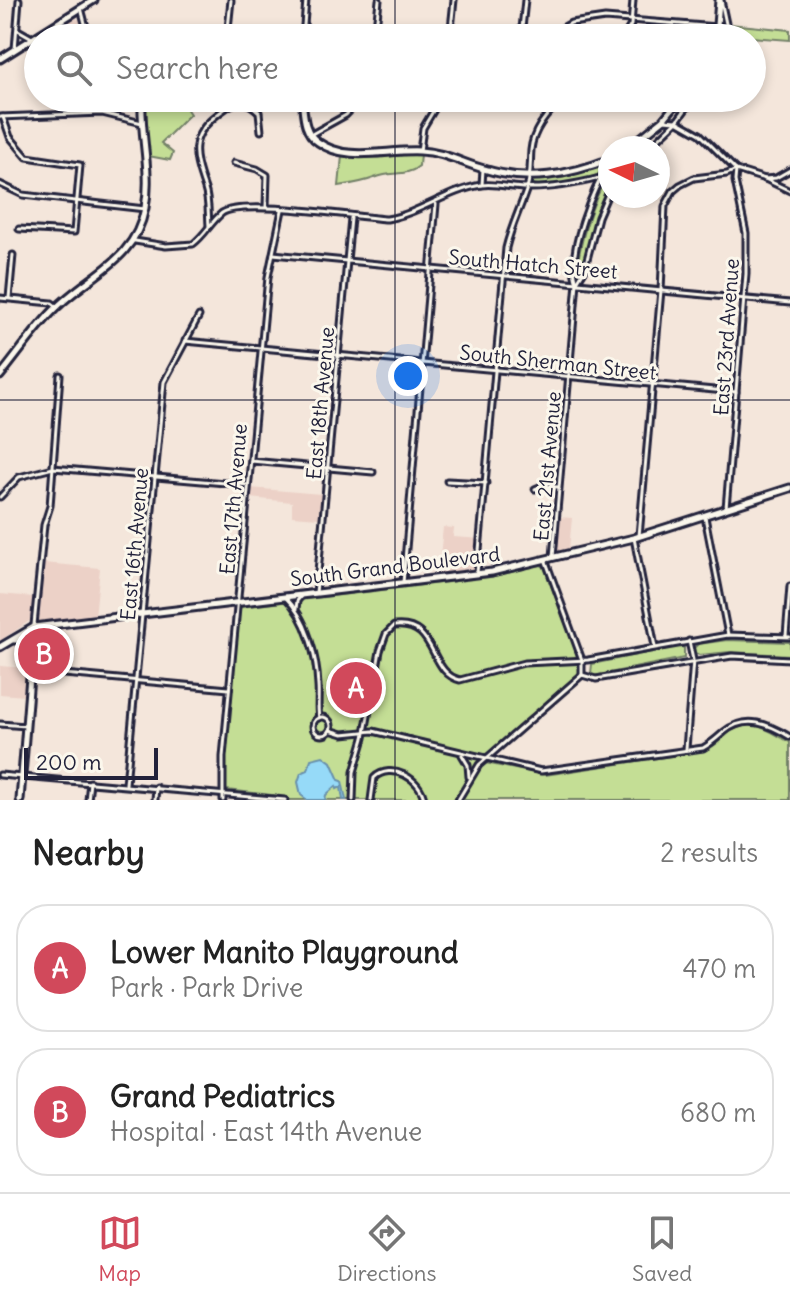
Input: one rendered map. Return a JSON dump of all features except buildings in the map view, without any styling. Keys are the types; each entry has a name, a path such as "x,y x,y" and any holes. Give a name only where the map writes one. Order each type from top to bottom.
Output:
{"street":[{"path":"15,49 19,0"},
{"path":"228,24 231,0"},
{"path":"304,24 306,0"},
{"path":"376,24 379,0"},
{"path":"451,24 454,0"},
{"path":"522,24 525,0"},
{"path":"630,24 633,0"},
{"path":"719,24 720,0"},
{"path":"720,0 726,24"},
{"path":"55,24 91,1"},
{"path":"81,8 85,24"},
{"path":"572,24 605,18 682,24"},
{"path":"17,27 24,35"},
{"path":"0,59 24,43"},
{"path":"0,376 57,307 135,241 145,209 146,162 142,112"},
{"path":"209,226 205,189 195,162 200,135 208,121 222,112"},
{"path":"259,112 261,131"},
{"path":"303,112 304,121 315,141 337,151 445,154 483,169 529,177 579,171 598,165"},
{"path":"310,135 349,112"},
{"path":"420,151 423,128 433,112"},
{"path":"477,574 509,234 527,188 531,148 536,133 550,112"},
{"path":"643,136 670,112"},
{"path":"661,136 684,112"},
{"path":"19,229 74,232 80,165 27,157 10,137 2,117 85,113 117,115 142,123"},
{"path":"663,120 677,121 711,143 736,170 790,191"},
{"path":"234,163 267,175 266,207"},
{"path":"482,185 483,169"},
{"path":"655,647 637,537 661,290 663,214 668,199 680,185 694,178 736,170"},
{"name":"East 23rd Avenue","path":"726,508 745,298 746,233 735,181 736,170"},
{"path":"765,179 776,178 790,170"},
{"path":"135,241 184,246 193,244 223,213 234,207 266,207 387,219 405,216 459,191 482,185 527,188 561,186 598,178"},
{"path":"577,282 574,275 576,255 598,183"},
{"path":"0,184 23,195 145,209"},
{"path":"403,583 436,203"},
{"path":"577,282 584,271 602,208"},
{"name":"East 17th Avenue","path":"223,800 223,757 268,277 282,210"},
{"name":"East 18th Avenue","path":"316,593 351,217"},
{"name":"South Hatch Street","path":"273,254 790,303"},
{"path":"9,298 13,255"},
{"name":"East 21st Avenue","path":"553,557 577,282"},
{"path":"0,298 52,303 57,307"},
{"name":"East 16th Avenue","path":"126,784 164,382 199,316"},
{"name":"South Sherman Street","path":"185,341 736,392"},
{"path":"20,800 43,528 50,506 60,375"},
{"path":"251,461 373,472"},
{"path":"0,497 19,477 53,468 248,485"},
{"path":"447,481 486,483"},
{"path":"535,489 542,486 560,488"},
{"name":"South Grand Boulevard","path":"0,647 34,627 477,574 637,537 790,488"},
{"path":"705,515 728,635"},
{"path":"458,800 477,767 582,675 582,660 545,559"},
{"path":"353,800 354,772 382,645 387,632 394,626 410,627 422,634 446,673 458,680 535,661 582,660 689,640 728,635 788,637 790,586"},
{"path":"297,613 297,603 303,594"},
{"path":"284,596 297,613 315,659 319,718 313,725 315,732 322,735 330,730 343,734 365,730 541,771 703,748 733,727 750,722 766,723 790,737"},
{"path":"9,641 22,640 32,648"},
{"path":"686,749 693,660 689,640"},
{"path":"582,675 596,679 693,660 732,656 790,659"},
{"path":"31,671 229,689"},
{"path":"319,718 329,721 330,730"},
{"path":"0,724 26,726"},
{"path":"459,752 468,765 468,781"},
{"path":"371,800 374,778 391,771 411,780 422,792 424,800"},
{"path":"0,775 285,800"},
{"path":"88,800 90,782"},
{"path":"155,800 156,787"}],"shaded area":[{"path":"75,18 81,24 65,24"},
{"path":"250,488 321,494 319,518 292,516 292,502 249,498"},
{"path":"559,517 572,518 569,549 556,552"},
{"path":"443,527 454,528 453,537 483,539 480,570 438,577"},
{"path":"43,563 100,568 95,616 39,621"},
{"path":"0,594 34,597 32,619 0,641"},
{"path":"61,628 58,671 34,668 39,633"},
{"path":"0,666 25,668 25,696 0,694"}],"green space":[{"path":"766,28 790,30 790,40 766,38"},
{"path":"146,112 189,112 161,143 173,153 170,160 148,156"},
{"path":"420,154 419,166 409,172 339,186 342,156 365,158"},
{"path":"598,168 598,174 574,183 546,186 530,183 532,180 562,178"},
{"path":"597,195 600,208 582,274 578,277 576,273 584,233"},
{"path":"541,565 581,671 487,755 485,763 545,775 704,751 738,727 754,725 790,742 790,800 289,800 280,796 226,790 225,760 240,607 490,577"},
{"path":"727,640 790,642 790,655 695,653 694,648 698,644"},
{"path":"680,646 684,648 684,658 594,676 591,674 592,664"}],"water":[{"path":"323,756 331,762 342,781 346,800 343,800 341,787 337,789 336,786 325,800 307,800 301,795 298,782 301,773 308,770 311,759"}],"place":[{"name":"Grand Pediatrics","path":"44,654"},
{"name":"Lower Manito Playground","path":"356,688"}]}
